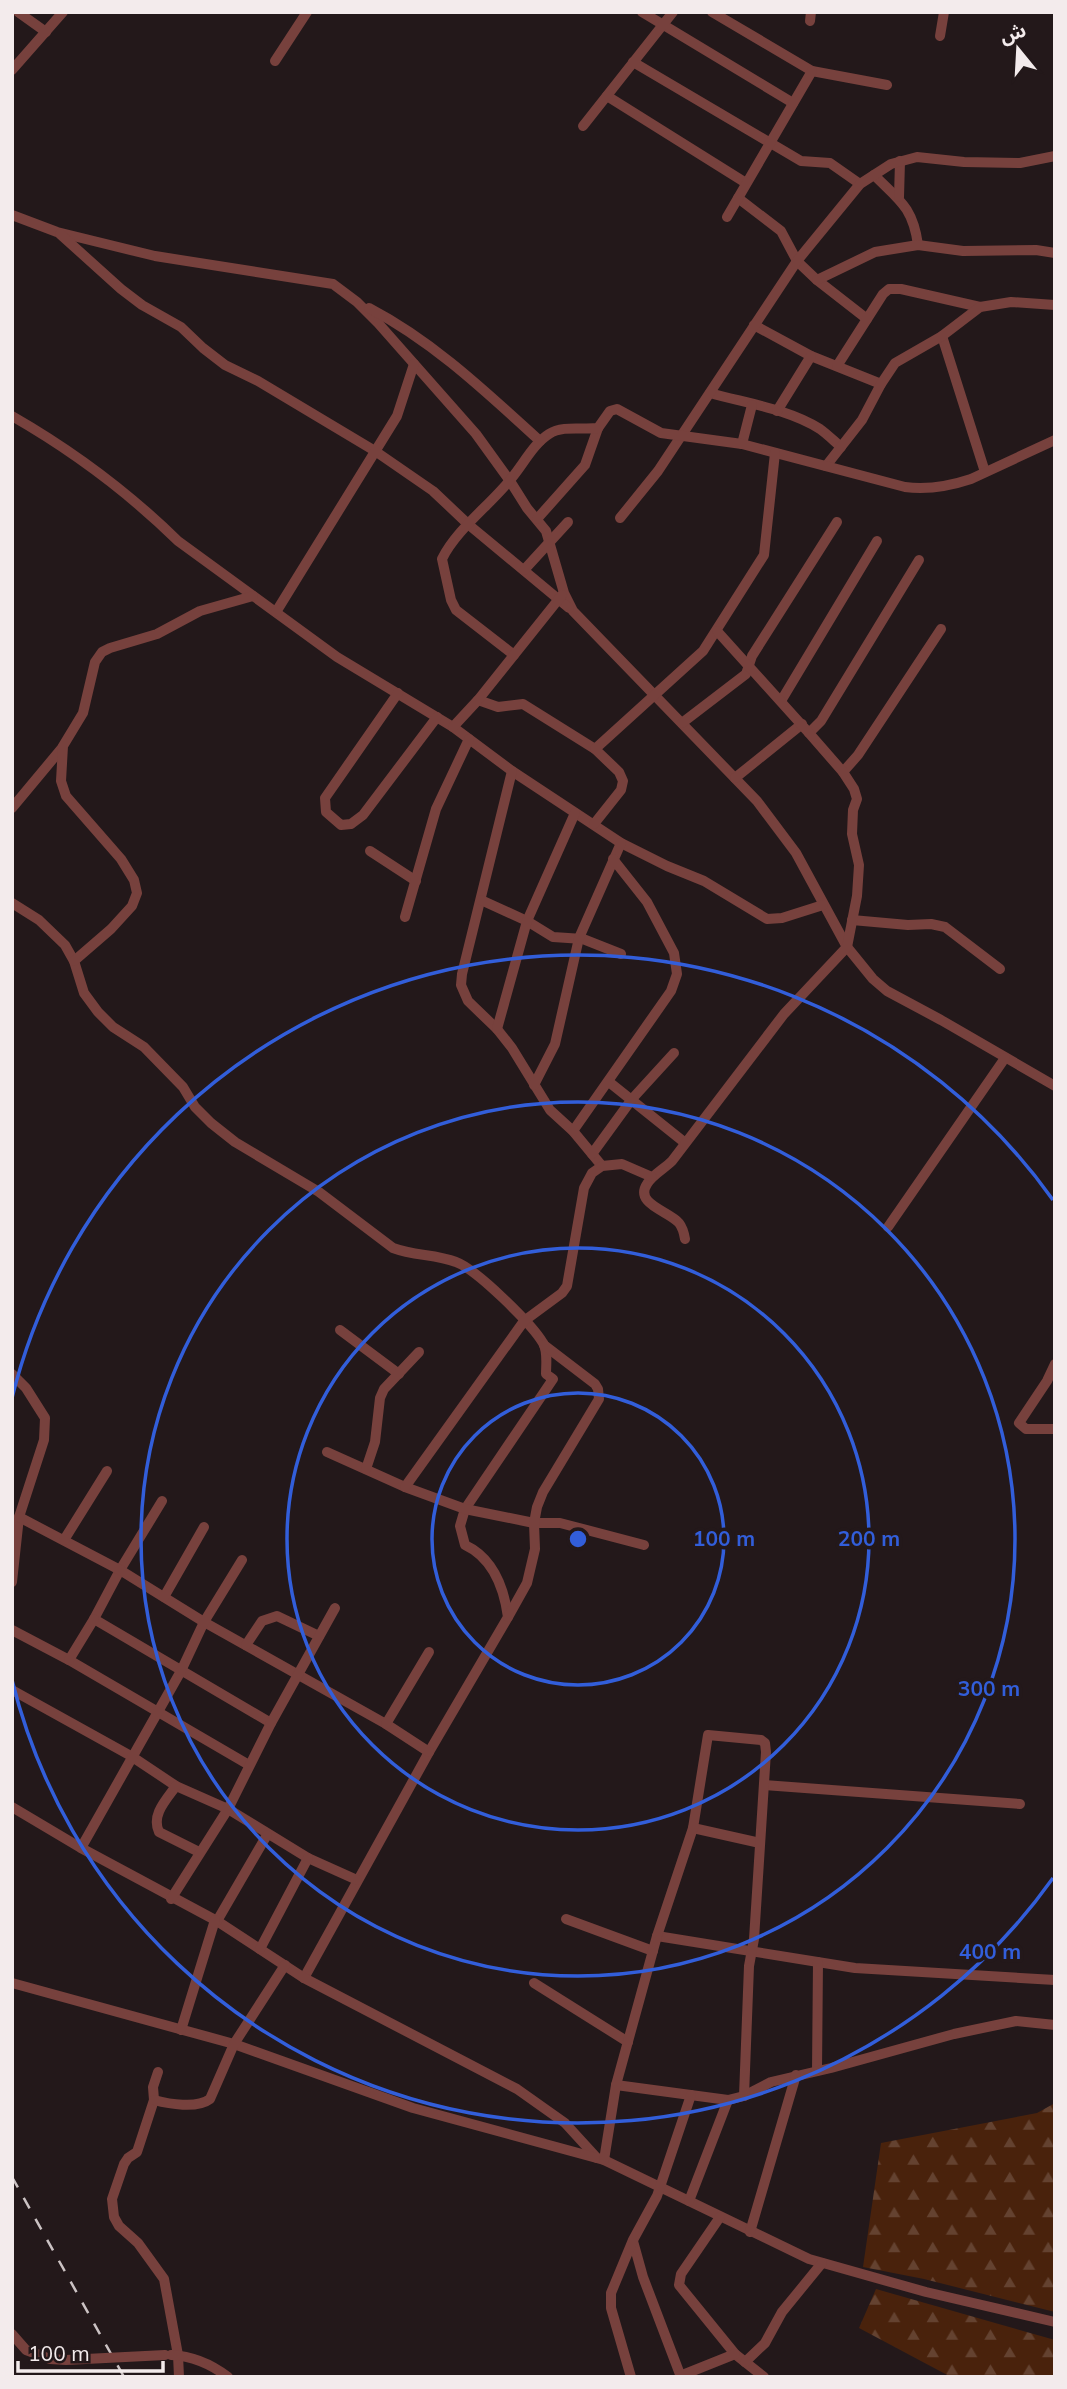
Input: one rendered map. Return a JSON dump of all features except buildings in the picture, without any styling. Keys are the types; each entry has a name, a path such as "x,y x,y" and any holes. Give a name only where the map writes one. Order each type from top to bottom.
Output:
{"street":[{"path":"18,12 46,32"},
{"path":"12,70 63,12"},
{"path":"642,12 793,103"},
{"path":"583,126 673,12"},
{"path":"712,12 812,71 887,85"},
{"path":"940,36 944,12"},
{"path":"275,61 306,13"},
{"path":"634,62 801,161 830,163 860,184"},
{"path":"727,217 812,71"},
{"path":"607,96 746,183"},
{"path":"620,518 658,471 797,261 860,184 900,161 917,158 1020,163 1055,156"},
{"path":"899,197 900,161"},
{"path":"874,175 899,197 910,214 918,245"},
{"path":"738,198 781,231 797,261 817,280 867,319"},
{"path":"12,215 57,232 155,256 333,284 357,302 399,324 466,373 540,441"},
{"path":"57,232 121,289 181,327 225,365 375,451 433,491 469,525 561,596 774,820 796,853 847,947 873,979 887,991 1055,1086"},
{"path":"817,280 875,252 918,245 963,251 1028,249 1055,253"},
{"path":"837,366 886,291 893,289 980,307 1011,302 1055,305"},
{"path":"357,302 476,434 523,503 546,531 551,542 561,596 453,727"},
{"path":"825,466 862,420 895,363 942,337 980,307"},
{"path":"754,325 811,356 881,384"},
{"path":"942,337 985,472"},
{"path":"776,411 811,356"},
{"path":"276,612 397,416 414,364"},
{"path":"710,393 776,411 817,427 841,447"},
{"path":"742,444 752,405"},
{"path":"537,519 585,466 598,428 610,411 617,409 651,429 680,436 742,444 905,487 922,489 957,484 1055,440"},
{"path":"12,416 83,460 178,541 337,657 453,727 512,771 621,843 704,881 767,919 782,918 823,905"},
{"path":"514,655 461,615 451,600 442,559 547,435 563,429 598,428"},
{"path":"595,749 703,651 718,631 764,555 775,453"},
{"path":"681,723 746,674 752,656 837,522"},
{"path":"524,570 568,523"},
{"path":"781,701 877,541"},
{"path":"735,778 821,721 919,561"},
{"path":"12,808 63,746 83,713 90,673 102,652 158,634 200,611 253,596"},
{"path":"843,772 858,755 941,629"},
{"path":"685,1239 678,1223 663,1210 649,1203 644,1188 652,1177 667,1166 784,1014 847,947 857,896 859,865 852,834 853,810 857,799 854,789 806,729 718,631"},
{"path":"398,692 325,799 326,812 341,825 351,824 363,815 437,717"},
{"path":"478,699 498,707 523,704 595,749 619,772 623,782 621,790 594,824"},
{"path":"405,917 436,809 469,739"},
{"path":"63,746 61,781 66,796 121,859 134,880 137,893 132,906 111,929 74,961"},
{"path":"512,771 461,985 468,1001 512,1048 556,1118 573,1131 602,1166"},
{"path":"497,1029 527,921 575,813"},
{"path":"534,1085 555,1044 579,938 621,843"},
{"path":"370,851 416,881"},
{"path":"573,1131 671,991 677,974 674,953 647,902 613,859"},
{"path":"481,900 554,937 579,938 621,954"},
{"path":"12,904 39,920 65,945 74,961 80,985 98,1012 113,1027 144,1047 183,1087 195,1107 235,1142 319,1192 393,1248 456,1262 474,1272 524,1321 544,1345 595,1384 600,1394 543,1492 534,1523 535,1549 527,1583 429,1752 304,1978"},
{"path":"852,920 945,927 1000,969"},
{"path":"592,1154 632,1099 674,1053"},
{"path":"888,1227 1005,1058"},
{"path":"609,1082 684,1142"},
{"path":"405,1487 524,1321 562,1293 567,1286 586,1180 592,1172 602,1166 622,1164 652,1177"},
{"path":"340,1330 400,1374"},
{"path":"508,1617 506,1602 496,1574 479,1551 465,1545 460,1525 465,1509 553,1379 546,1374 544,1345"},
{"path":"366,1469 375,1442 380,1398 384,1389 419,1352"},
{"path":"1055,1364 1020,1423 1026,1429 1055,1429"},
{"path":"12,1374 26,1388 45,1418 44,1440 19,1517 12,1582"},
{"path":"327,1452 405,1487 465,1509 534,1523 560,1524 645,1545"},
{"path":"64,1540 107,1471"},
{"path":"69,1660 162,1501"},
{"path":"19,1517 120,1570 297,1676 386,1724 429,1752"},
{"path":"164,1597 204,1527"},
{"path":"81,1848 131,1756 158,1714 204,1622 242,1560"},
{"path":"171,1899 228,1809 248,1765 334,1608"},
{"path":"246,1645 262,1621 270,1617 281,1618 319,1636"},
{"path":"94,1619 271,1723"},
{"path":"12,1630 69,1660 248,1765"},
{"path":"386,1724 429,1652"},
{"path":"12,1690 131,1756 176,1786 228,1809 308,1858 357,1880"},
{"path":"601,2159 616,2085 657,1936 694,1828 708,1735 761,1740 765,1743 760,1843 749,1966 744,2096"},
{"path":"764,1785 1020,1804"},
{"path":"176,1786 156,1816 156,1827 159,1832 199,1852"},
{"path":"12,1807 171,1899 216,1921 304,1978 517,2090 565,2123 601,2159"},
{"path":"694,1828 760,1843"},
{"path":"181,2029 216,1921 267,1835"},
{"path":"260,1949 308,1858"},
{"path":"566,1919 653,1951"},
{"path":"657,1936 818,1962 912,1973 1055,1980"},
{"path":"817,2071 818,1962"},
{"path":"154,2100 169,2104 206,2102 210,2099 234,2044 285,1965"},
{"path":"12,1983 234,2044 413,2108 601,2159 786,2250 822,2263 926,2292 1055,2322"},
{"path":"534,1983 628,2042"},
{"path":"616,2085 728,2100 744,2096 771,2081 936,2039 1016,2021 1055,2025"},
{"path":"158,2072 153,2087 154,2100 137,2152 124,2164 111,2206 119,2226 138,2243 164,2279 178,2355 179,2377"},
{"path":"750,2232 796,2075"},
{"path":"631,2377 610,2299 633,2240 660,2187 691,2095"},
{"path":"689,2201 728,2100"},
{"path":"720,2217 679,2280 682,2290 735,2354 764,2377"},
{"path":"633,2240 643,2277 681,2376 735,2354"},
{"path":"745,2362 765,2343 782,2312 822,2263"},
{"path":"12,2334 26,2350 50,2359 178,2355 206,2362 228,2377"}],"green space":[{"path":"1055,2103 1055,2312 924,2279 863,2267 881,2143 1037,2113"},
{"path":"876,2289 1055,2340 1055,2377 951,2377 859,2328"}],"railway":[{"path":"12,2177 124,2377"}]}
